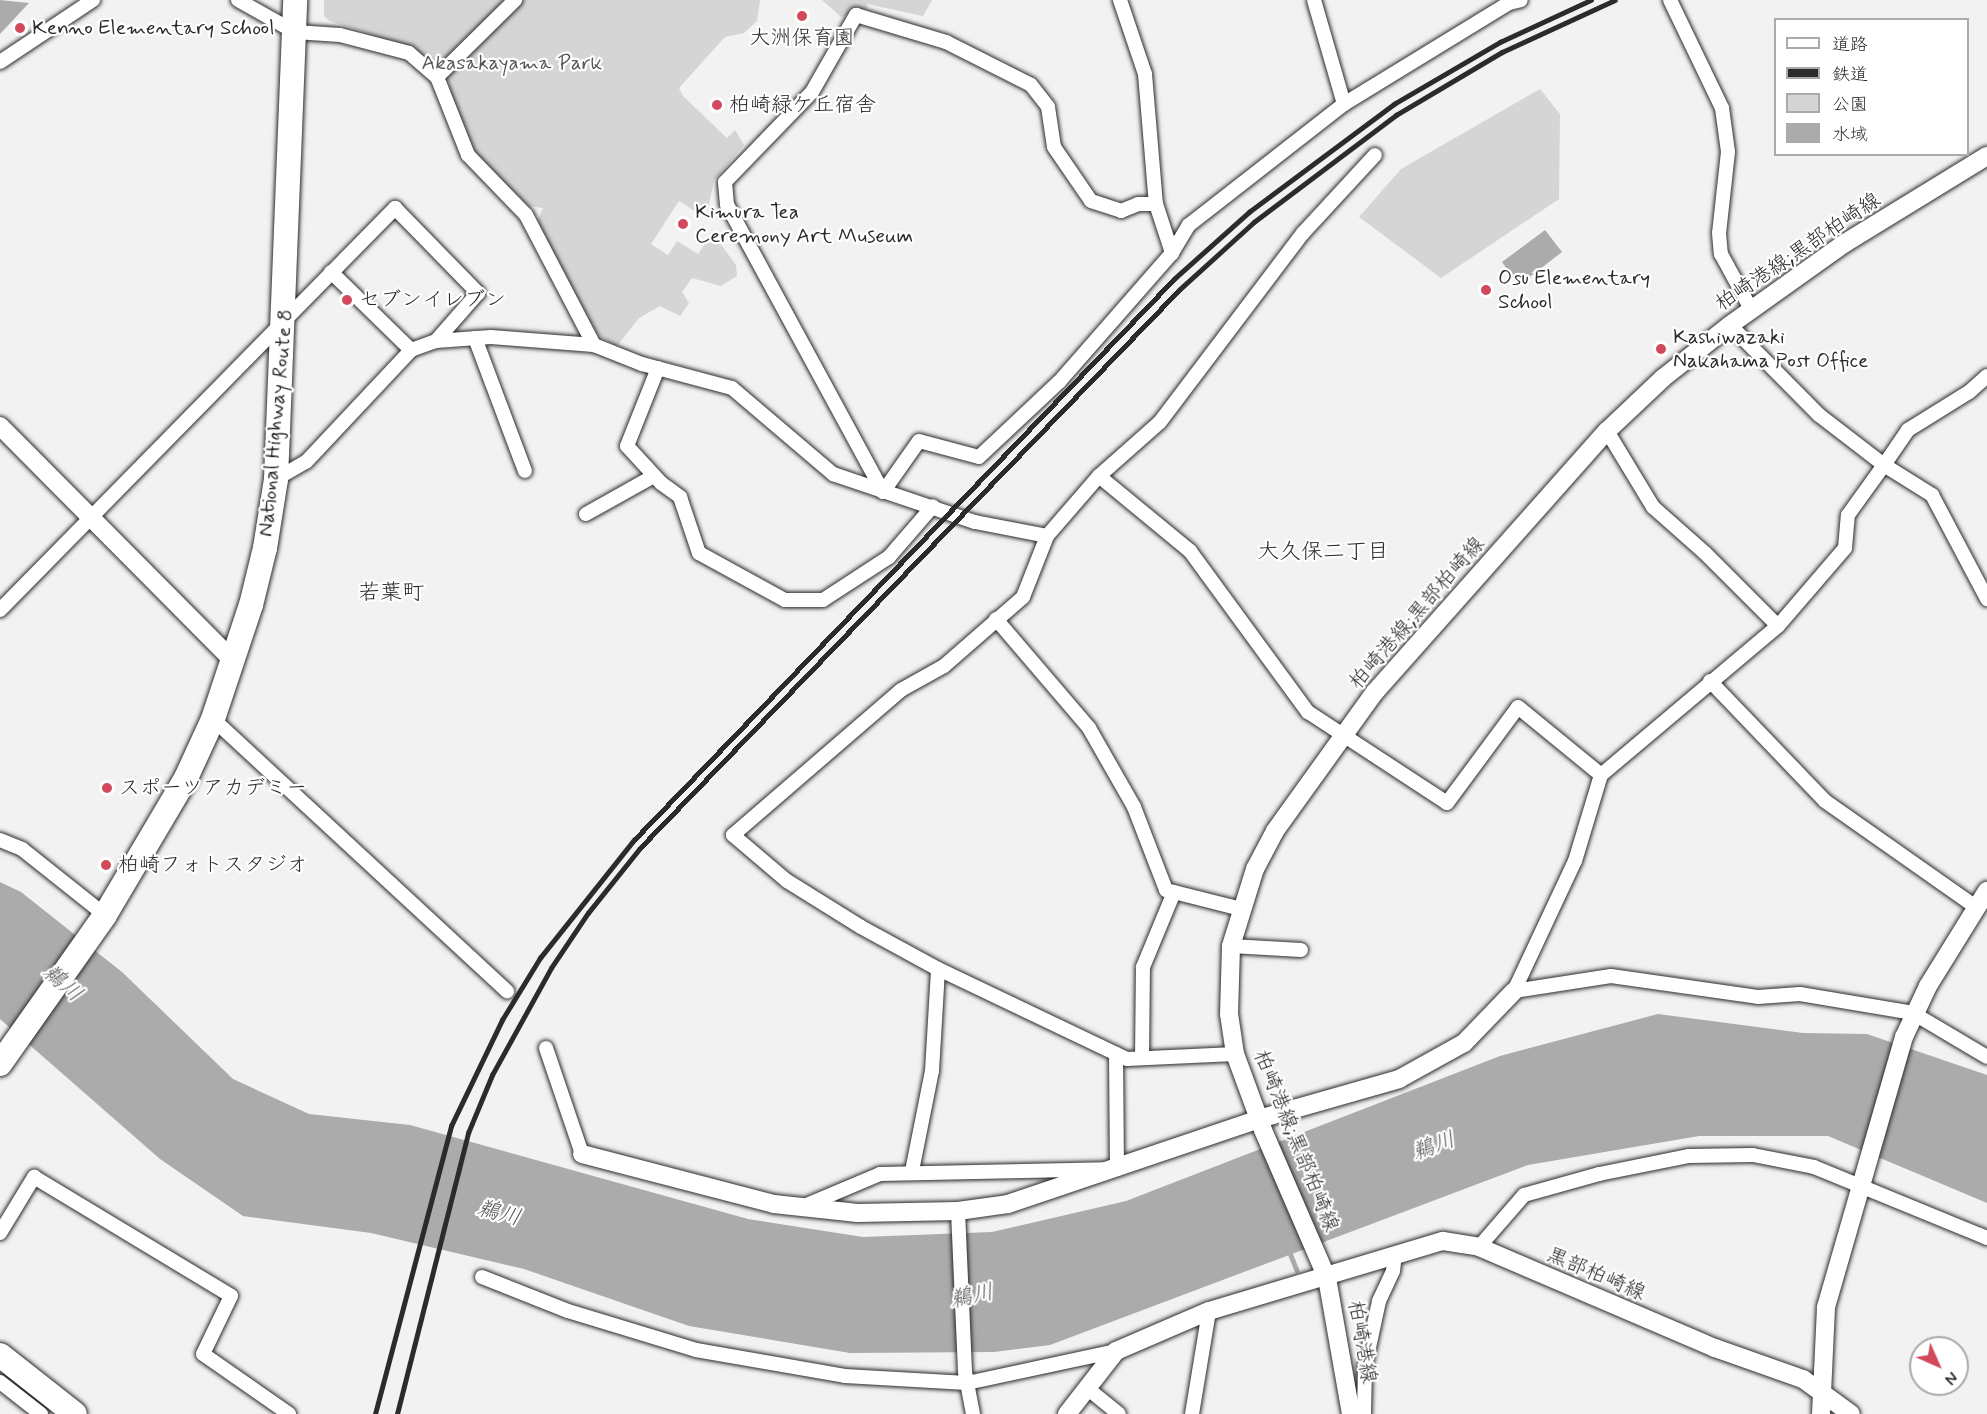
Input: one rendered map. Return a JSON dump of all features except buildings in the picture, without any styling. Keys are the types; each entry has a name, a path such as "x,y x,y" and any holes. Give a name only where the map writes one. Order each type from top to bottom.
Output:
{"highway":[{"name":"National Highway Route 8","path":"0,1064 104,916 186,778 213,719 233,661 265,548 276,479 285,318 295,0"},
{"path":"0,1355 75,1414"}],"street":[{"path":"0,62 93,0"},
{"path":"238,0 295,32 340,35 409,53 437,77 468,155 526,216 594,345"},
{"path":"437,77 515,0"},
{"path":"1120,0 1145,75 1156,204 1172,253"},
{"path":"1314,0 1344,104"},
{"path":"883,492 919,441 979,458 1059,382 1172,253 1189,225 1344,104 1509,3 1521,0"},
{"path":"1672,5 1722,108 1728,152 1719,233 1721,254 1751,309"},
{"path":"883,492 727,205 725,182 812,92 856,15 946,42 1031,85 1048,106 1054,147 1091,201 1121,211 1138,204 1156,204"},
{"path":"1235,1054 1126,1059 938,969 787,881 733,834 901,690 944,666 1023,597 1047,536 1099,476 1160,422 1303,233 1375,155"},
{"name":"柏崎港線;黒部柏崎線","path":"1327,1278 1261,1125 1235,1054 1229,1014 1231,946 1240,909 1255,869 1275,831 1342,737 1419,641 1607,431 1664,378 1751,309 1845,243 1987,156"},
{"path":"0,610 93,518 285,318 395,208 478,293 436,341"},
{"path":"331,272 411,350"},
{"path":"1730,325 1819,415 1884,465 1932,495 1987,599"},
{"path":"475,338 525,471"},
{"path":"276,479 306,462 411,350 436,341 475,338 594,345 658,368 732,388 833,474 975,522 1047,536"},
{"path":"658,368 627,446 654,476 680,497 699,553 785,600 823,600 889,557 933,506"},
{"path":"546,1048 582,1154 774,1204 858,1213 957,1216 1008,1204 1399,1079 1464,1043 1514,991 1575,861 1600,775 1778,626 1845,548 1848,515 1908,430 1969,392 1987,376"},
{"path":"0,426 233,661"},
{"path":"1607,431 1653,507 1705,553 1778,626"},
{"path":"586,514 654,476"},
{"path":"1099,476 1190,551 1308,712 1342,737 1447,802 1518,707 1600,775"},
{"path":"996,619 1089,728 1134,807 1166,890 1240,909"},
{"path":"1710,681 1825,801 1977,908"},
{"path":"213,719 507,991"},
{"path":"0,840 22,849 104,916"},
{"path":"1821,1414 1826,1307 1904,1037 1914,1013 1987,891"},
{"path":"1142,1058 1143,967 1174,892"},
{"path":"1231,946 1301,950"},
{"path":"912,1172 932,1071 938,969"},
{"path":"1514,991 1611,976 1758,997 1800,994 1914,1013 1987,1056"},
{"path":"1116,1054 1117,1169"},
{"path":"1479,1247 1524,1195 1599,1174 1689,1156 1753,1155 1814,1167 1987,1238"},
{"path":"802,1207 880,1174 1117,1169"},
{"path":"0,1233 34,1177 231,1296 203,1354 289,1414"},
{"path":"957,1216 966,1377 973,1414"},
{"name":"黒部柏崎線","path":"1116,1351 1209,1311 1327,1278 1443,1241 1479,1247 1695,1339 1803,1379 1851,1414"},
{"path":"1364,1414 1365,1366 1379,1301 1393,1270 1395,1255"},
{"path":"482,1277 568,1311 696,1350 845,1376 966,1377 1116,1351"},
{"name":"柏崎港線","path":"1327,1278 1351,1414"},
{"path":"1192,1414 1209,1311"},
{"path":"1066,1414 1116,1351"},
{"path":"0,1382 41,1414"},
{"path":"1087,1388 1119,1414"}],"green space":[{"name":"Akasakayama Park","path":"324,0 760,0 757,21 744,33 725,37 679,88 683,96 727,138 735,130 744,145 714,180 708,209 696,212 679,201 651,244 668,255 677,241 698,254 710,236 717,239 736,265 737,276 721,286 692,278 682,292 689,303 680,316 660,306 639,318 617,346 596,334 537,222 543,208 529,206 483,163 449,109 449,82 411,47 330,21 324,16"},
{"path":"822,0 932,0 923,16 867,4 868,8 841,17"},
{"path":"1540,89 1560,114 1559,199 1441,278 1359,217 1401,169"}],"water":[{"path":"0,0 29,3 0,34"},
{"path":"1545,230 1562,252 1519,285 1502,262"},
{"name":"鵜川","path":"0,882 21,892 122,972 233,1079 309,1114 410,1125 748,1219 863,1237 992,1232 1126,1201 1500,1056 1658,1014 1803,1033 1867,1034 1987,1075 1987,1203 1828,1136 1699,1136 1528,1165 1050,1345 994,1352 850,1353 689,1326 524,1269 371,1233 243,1216 160,1159 0,1019"}],"waterway":[{"path":"1290,1253 1297,1270"}],"railway":[{"path":"375,1414 451,1126 502,1020 540,958 634,840 1174,279 1249,212 1394,104 1500,42 1591,0"},
{"path":"397,1414 468,1133 492,1075 551,968 588,913 640,848 1179,290 1254,222 1396,115 1502,52 1615,0"}],"place":[{"name":"大洲保育園","path":"802,16"},
{"name":"Kenno Elementary School","path":"20,28"},
{"name":"柏崎緑ケ丘宿舎","path":"717,105"},
{"name":"Kimura Tea Ceremony Art Museum","path":"683,224"},
{"name":"Osu Elementary School","path":"1486,290"},
{"name":"セブンイレブン","path":"347,300"},
{"name":"Kashiwazaki Nakahama Post Office","path":"1661,349"},
{"name":"スポーツアカデミー","path":"107,788"},
{"name":"柏崎フォトスタジオ","path":"106,865"}],"district":[{"name":"大久保二丁目","path":"1323,553"},
{"name":"若葉町","path":"391,594"}]}
